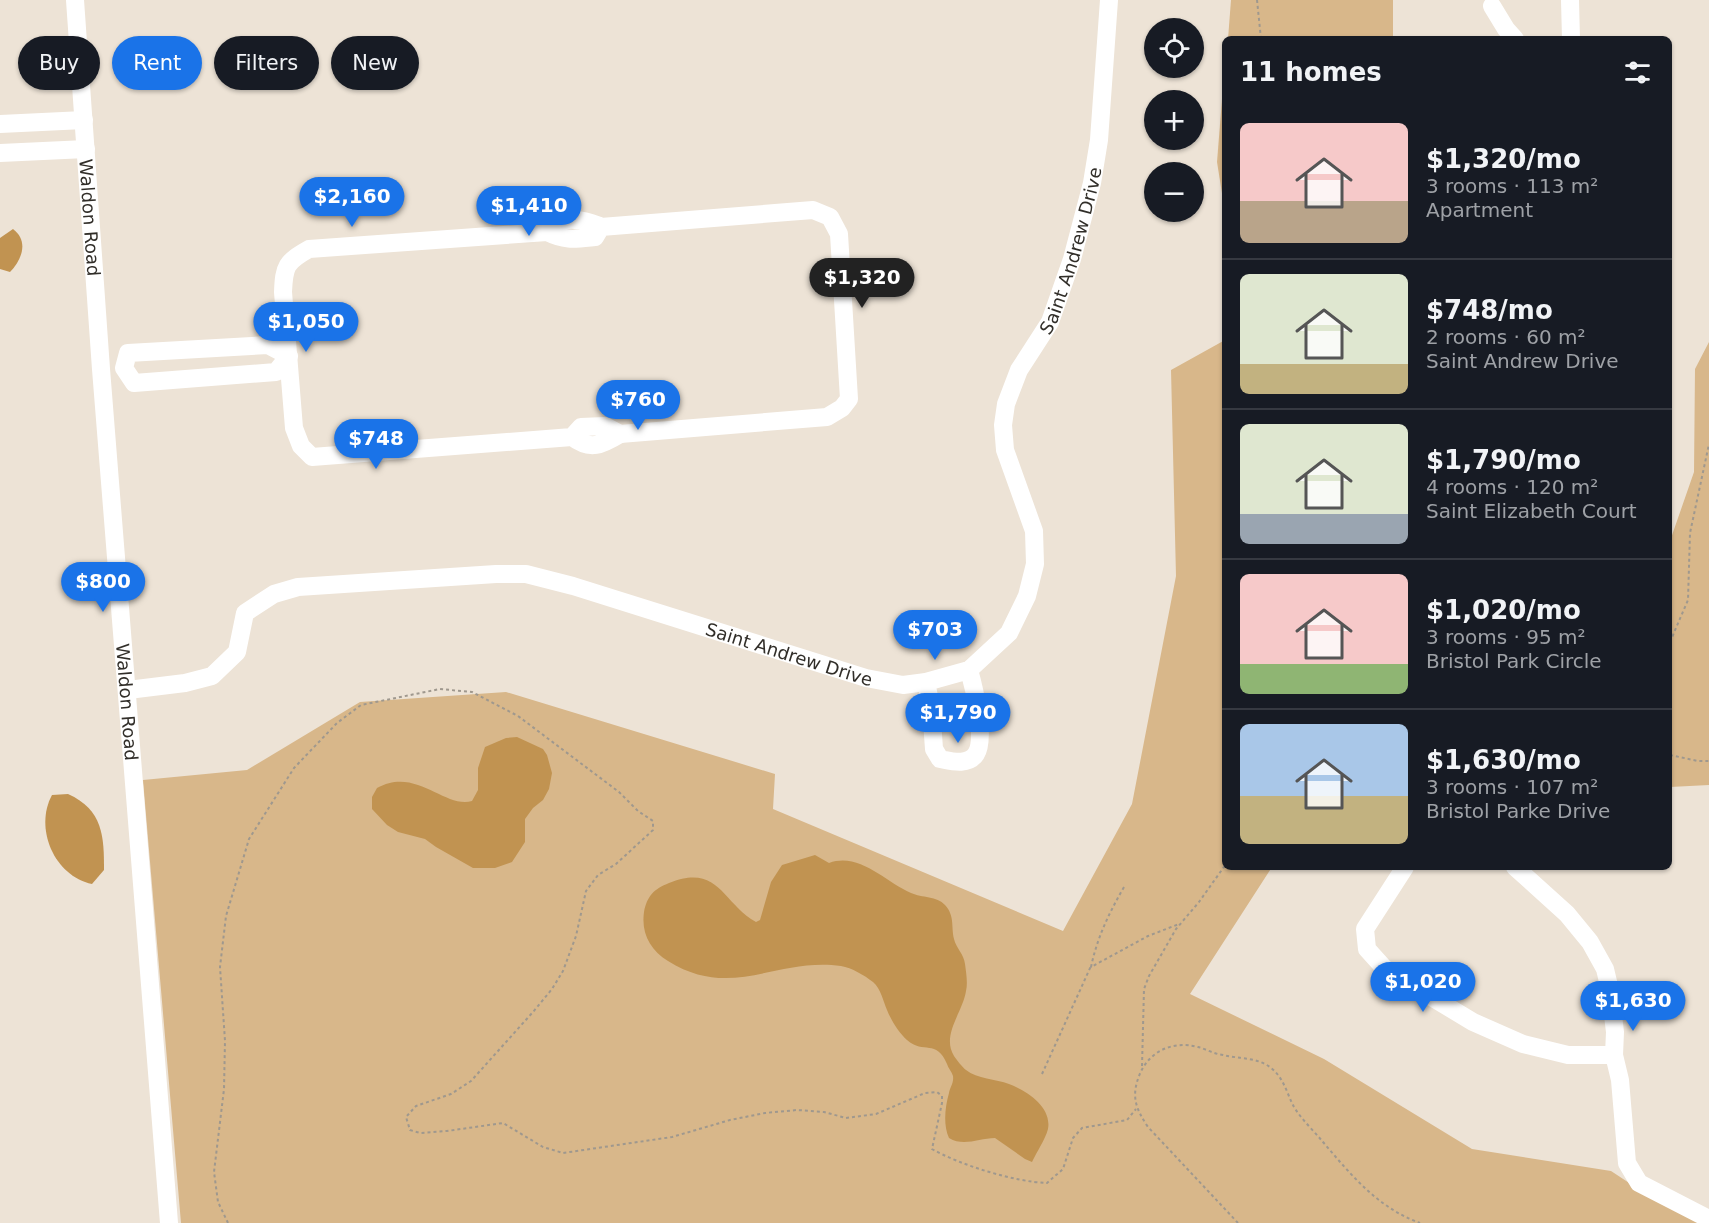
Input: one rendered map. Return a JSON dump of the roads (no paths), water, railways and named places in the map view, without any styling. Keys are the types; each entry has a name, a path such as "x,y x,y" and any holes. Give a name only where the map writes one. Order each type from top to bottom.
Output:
{"street":[{"name":"Waldon Road","path":"75,0 101,369 169,1223"},
{"name":"Saint Andrew Drive","path":"128,690 185,683 212,676 237,652 245,613 274,594 298,587 526,574 573,586 866,678 903,685 926,682 969,670 1009,633 1027,596 1035,564 1034,531 1005,450 1006,404 1019,370 1050,322 1072,259 1092,183 1099,140 1109,0"},
{"path":"1570,0 1571,36"},
{"path":"1492,6 1512,36"},
{"path":"0,124 84,120"},
{"path":"0,153 86,149"},
{"path":"289,356 268,345 128,353 124,368 134,383 276,372 289,356 283,272 293,258 309,249 547,232 557,222 591,222 601,227 813,210 830,217 839,234 849,399 842,408 827,417 620,434 603,444 582,445 572,438 312,457 301,446 294,428 289,356"},
{"path":"101,369 124,368"},
{"path":"926,682 931,706 934,749 940,759 957,762 968,760 976,754 980,739 974,688 969,670"},
{"path":"1403,870 1365,929 1367,950 1385,969 1473,1022 1523,1044 1568,1055 1614,1055"},
{"path":"1518,870 1567,914 1590,942 1605,969 1615,1032 1614,1055 1620,1080 1627,1163 1639,1183 1709,1219"}]}
